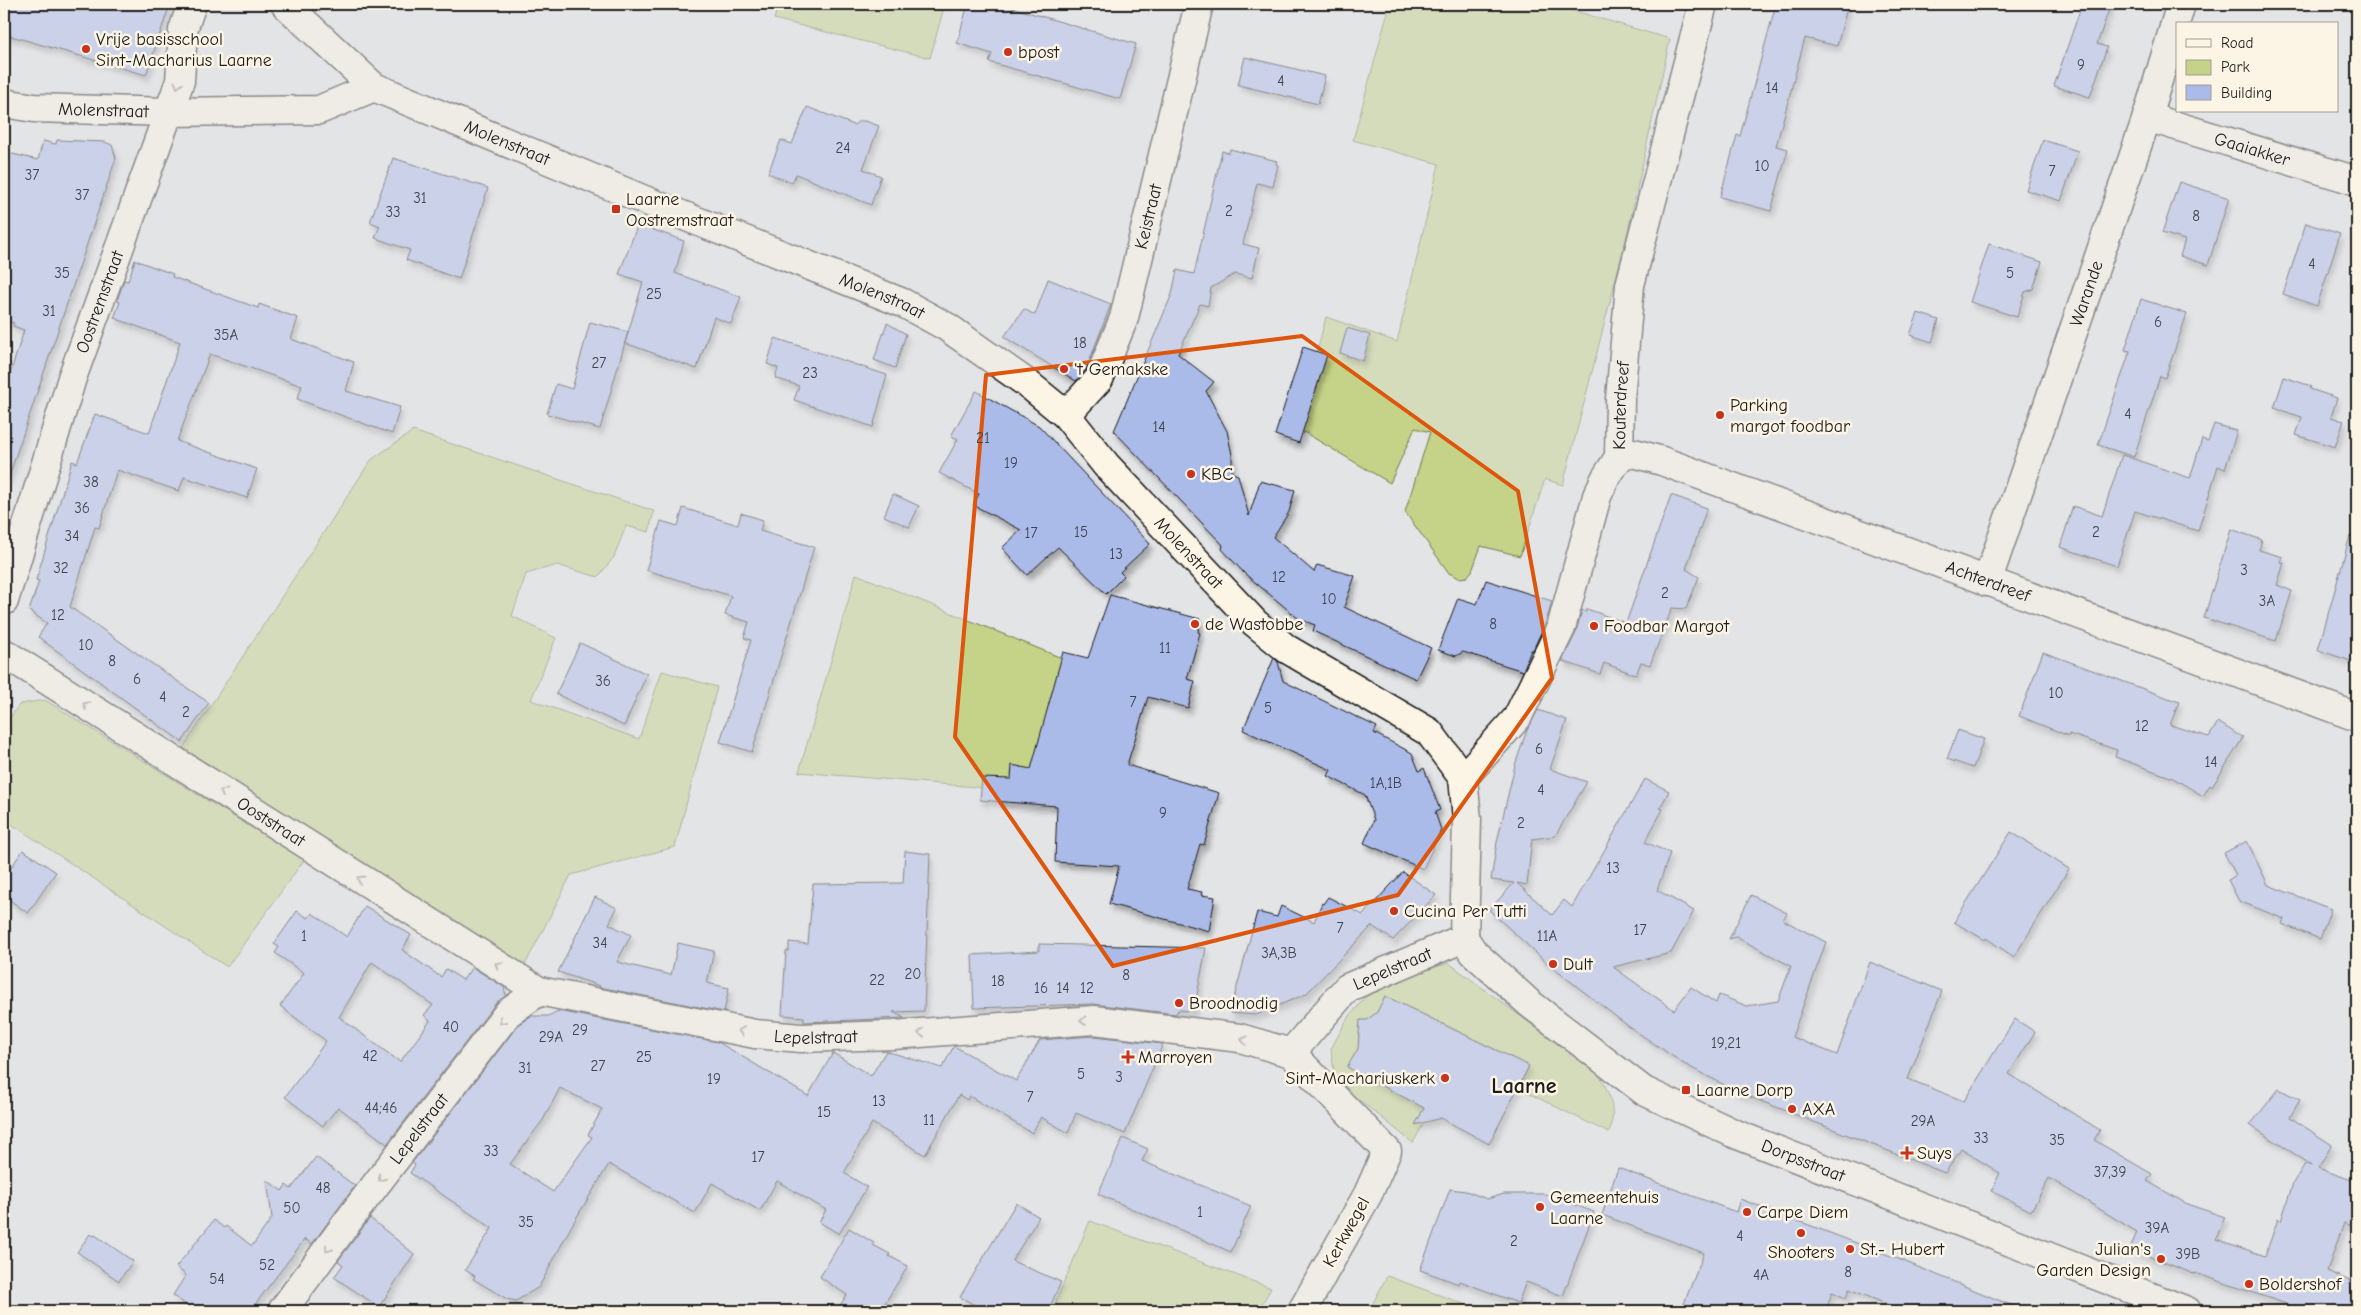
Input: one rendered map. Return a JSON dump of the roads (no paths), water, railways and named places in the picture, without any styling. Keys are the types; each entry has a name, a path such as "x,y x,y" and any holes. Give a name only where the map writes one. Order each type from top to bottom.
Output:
{"street":[{"name":"Oostremstraat","path":"4,601 72,378 180,81 183,30 192,4"},
{"path":"286,4 374,87"},
{"name":"Keistraat","path":"1066,415 1099,379 1124,318 1199,4"},
{"name":"Kouterdreef","path":"1464,778 1517,718 1561,628 1598,496 1605,479 1619,457 1620,399 1630,285 1704,4"},
{"name":"Warande","path":"1987,582 2147,117 2181,4"},
{"name":"Molenstraat","path":"4,103 34,108 170,112 319,110 374,87 654,204 904,303 947,327 1028,384 1066,415 1106,465 1255,623 1287,649 1429,732 1464,778"},
{"name":"Gaaiakker","path":"2147,117 2357,181"},
{"name":"Achterdreef","path":"1619,457 1634,453 1662,461 2357,718"},
{"name":"Ooststraat","path":"4,653 539,991"},
{"path":"1464,778 1467,820 1464,938"},
{"name":"Lepelstraat","path":"282,1311 357,1209 508,1013 539,991 755,1034 801,1038 893,1035 1094,1020 1240,1038 1291,1053 1347,988 1464,938"},
{"name":"Dorpsstraat","path":"1464,938 1474,953 1529,1003 1644,1091 1733,1133 2187,1311"},
{"name":"Kerkwegel","path":"1291,1053 1387,1152 1368,1194 1302,1311"}],"place":[{"name":"Vrije basisschool Sint-Macharius Laarne","path":"86,49"},
{"name":"bpost","path":"1008,52"},
{"name":"Laarne Oostremstraat","path":"616,209"},
{"name":"'t Gemakske","path":"1064,369"},
{"name":"Parking margot foodbar","path":"1720,415"},
{"name":"KBC","path":"1191,474"},
{"name":"de Wastobbe","path":"1195,624"},
{"name":"Foodbar Margot","path":"1594,626"},
{"name":"Cucina Per Tutti","path":"1394,911"},
{"name":"Dult","path":"1553,964"},
{"name":"Broodnodig","path":"1179,1003"},
{"name":"Marroyen","path":"1128,1057"},
{"name":"Sint-Machariuskerk","path":"1445,1078"},
{"name":"Laarne Dorp","path":"1686,1090"},
{"name":"AXA","path":"1792,1109"},
{"name":"Suys","path":"1907,1153"},
{"name":"Gemeentehuis Laarne","path":"1540,1207"},
{"name":"Carpe Diem","path":"1747,1212"},
{"name":"Shooters","path":"1801,1233"},
{"name":"St.- Hubert","path":"1850,1249"},
{"name":"Julian's Garden Design","path":"2161,1259"},
{"name":"Boldershof","path":"2249,1284"}],"district":[{"name":"Laarne","path":"1524,1085"}]}
